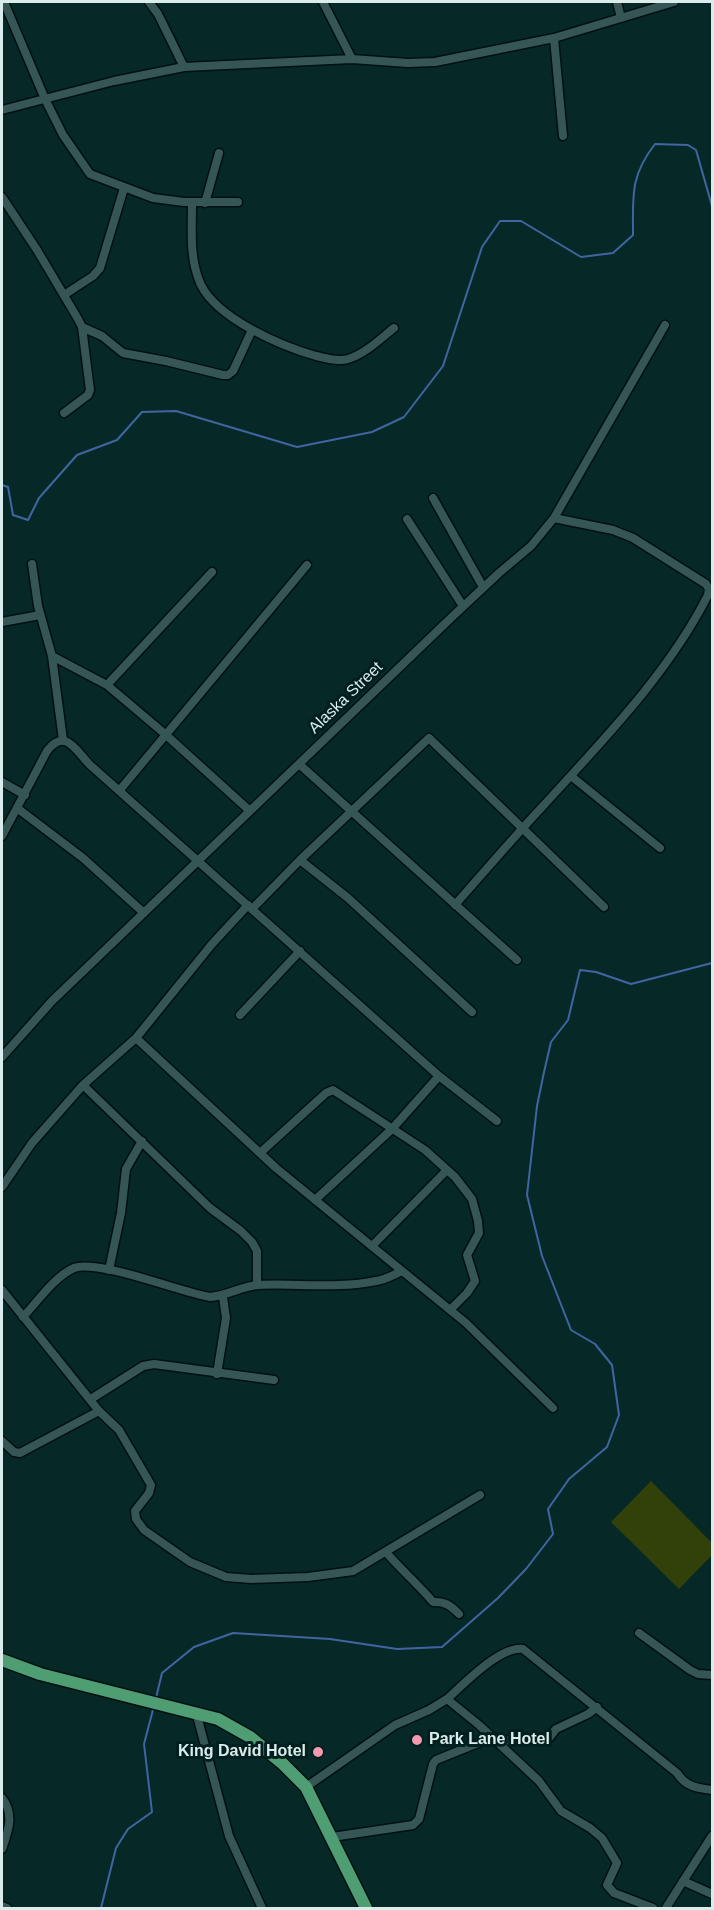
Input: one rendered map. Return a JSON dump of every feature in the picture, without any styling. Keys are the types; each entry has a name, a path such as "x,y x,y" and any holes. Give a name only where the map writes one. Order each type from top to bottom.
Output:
{"highway":[{"path":"2,1660 40,1674 91,1685 143,1701 196,1712 218,1719 250,1737 282,1763 306,1787 366,1908"},
{"path":"2,1666 50,1683 96,1694 109,1692"}],"street":[{"path":"4,2 45,99 63,135 90,174 153,198 192,203 238,202"},
{"path":"149,2 158,14 184,67"},
{"path":"324,2 352,59"},
{"path":"617,2 621,18"},
{"path":"2,110 114,81 184,67 352,59 408,63 435,62 554,38 674,2"},
{"path":"554,38 563,136"},
{"path":"205,203 219,153"},
{"path":"64,295 93,276 100,268 124,188"},
{"path":"2,197 37,250 82,327 90,390 88,395 64,413"},
{"path":"192,203 192,252 201,284 208,296 252,330 277,343 309,354 339,360 348,359 364,351 394,328"},
{"name":"Alaska Street","path":"2,1057 52,1001 483,587 531,546 554,518 665,325"},
{"path":"82,327 102,336 123,353 223,375 228,375 232,371 252,330"},
{"path":"433,498 483,587"},
{"path":"455,905 571,776 671,658 693,626 708,595 709,590 706,584 633,538 593,524 554,518"},
{"path":"406,519 463,606"},
{"path":"32,564 40,615 52,656 63,740"},
{"path":"119,791 307,565"},
{"path":"106,685 212,572"},
{"path":"2,622 40,615"},
{"path":"52,656 106,685 165,734 250,811"},
{"path":"2,1187 32,1143 83,1086 136,1038 212,944 429,738 604,908"},
{"path":"2,836 47,751 57,741 69,742 89,764 439,1076 497,1121"},
{"path":"299,764 517,960"},
{"path":"571,776 660,848"},
{"path":"2,782 25,795"},
{"path":"18,808 83,858 144,913"},
{"path":"300,860 348,898 472,1012"},
{"path":"240,1015 300,951"},
{"path":"136,1038 260,1153 450,1310 553,1408"},
{"path":"315,1200 392,1130 439,1076"},
{"path":"83,1086 210,1208 252,1242 256,1251 256,1285"},
{"path":"260,1153 329,1090 333,1090 425,1150 447,1170 472,1199 479,1233 467,1255 475,1281 450,1310"},
{"path":"108,1270 121,1213 126,1169 142,1141"},
{"path":"372,1246 447,1170"},
{"path":"23,1317 64,1274 84,1265 210,1298 223,1297 238,1289 256,1285 359,1284 378,1281 402,1271"},
{"path":"2,1290 99,1411 125,1437 144,1476 151,1485 149,1493 135,1511 136,1520 144,1530 190,1562 226,1577 251,1579 308,1577 352,1571 480,1495"},
{"path":"217,1374 226,1318 223,1297"},
{"path":"90,1399 138,1369 153,1364 182,1366 217,1374 274,1380"},
{"path":"2,1441 14,1452 20,1453 99,1411"},
{"path":"386,1552 433,1602 441,1601 448,1604 459,1614"},
{"path":"639,1633 690,1670 707,1676 712,1675"},
{"path":"306,1787 394,1725 429,1710 447,1699 481,1669 502,1655 517,1648 523,1648 677,1773 687,1785 712,1790"},
{"path":"447,1699 495,1739 539,1781 561,1811 602,1838 617,1863 608,1885 609,1889 653,1908"},
{"path":"332,1837 413,1825 419,1819 436,1760 495,1739 549,1738 556,1729 588,1714 597,1707"},
{"path":"196,1712 229,1836 262,1908"},
{"path":"2,1798 6,1803 10,1825 2,1849"},
{"path":"666,1908 712,1836"},
{"path":"683,1881 712,1894"},
{"path":"2,1906 7,1908"}],"green space":[{"path":"651,1481 712,1543 712,1555 679,1589 611,1522"}],"waterway":[{"path":"2,485 8,487 13,515 28,520 39,498 77,455 117,440 142,412 176,411 297,447 372,432 404,417 443,366 482,247 500,221 521,221 581,257 613,253 633,235 633,198 637,177 655,144 688,145 696,150 712,206"},
{"path":"156,1698 162,1673 194,1647 233,1633 330,1639 397,1649 442,1647 498,1598 526,1569 553,1534 548,1509 569,1479 607,1447 619,1415 612,1365 595,1344 571,1330 542,1256 527,1195 537,1106 551,1042 568,1020 580,970 596,972 631,984 712,963"},
{"path":"101,1908 116,1848 128,1829 152,1812 144,1744 154,1706"}],"place":[{"name":"Park Lane Hotel","path":"417,1740"},
{"name":"King David Hotel","path":"318,1752"}]}
